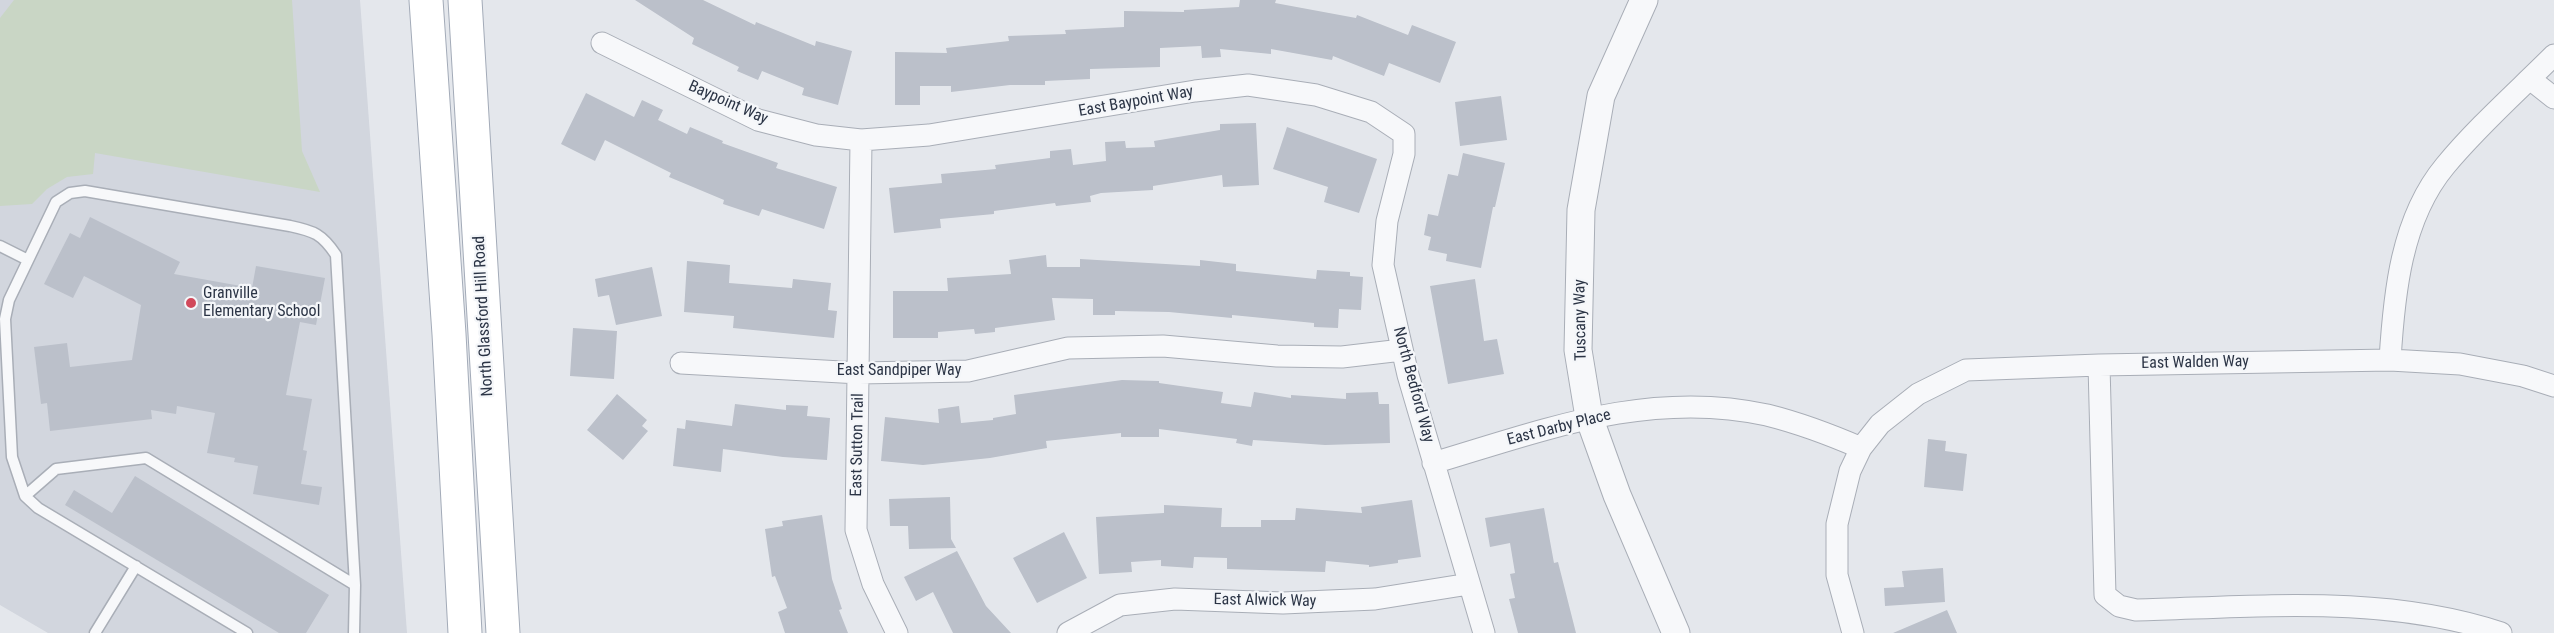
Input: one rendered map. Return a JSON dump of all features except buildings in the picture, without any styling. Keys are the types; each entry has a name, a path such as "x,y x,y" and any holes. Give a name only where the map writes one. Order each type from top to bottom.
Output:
{"main road":[{"path":"426,0 449,334 465,633"},
{"name":"North Glassford Hill Road","path":"465,0 503,633"}],"street":[{"name":"Tuscany Way","path":"1644,0 1601,96 1581,210 1578,350 1589,417 1617,495 1677,633"},
{"name":"Baypoint Way","path":"602,43 758,120 816,135 861,140"},
{"path":"2390,360 2394,306 2402,261 2413,225 2428,194 2444,167 2554,55"},
{"path":"2530,79 2554,98"},
{"name":"East Baypoint Way","path":"861,140 929,135 1195,91 1248,85 1316,95 1371,112 1404,134"},
{"name":"North Bedford Way","path":"1404,134 1404,154 1387,221 1383,265 1402,350 1433,463 1484,633"},
{"name":"East Sutton Trail","path":"861,140 856,530 873,584 897,633"},
{"name":"East Sandpiper Way","path":"681,363 859,374 968,371 1068,348 1163,346 1277,356 1342,357 1402,350"},
{"name":"East Walden Way","path":"1854,633 1837,575 1837,524 1851,471 1861,448 1880,423 1918,394 1966,370 2099,365 2390,360 2460,364 2523,376 2554,386"},
{"path":"2099,365 2105,595 2119,606 2136,610 2335,605 2414,612 2470,623 2501,633"},
{"name":"East Darby Place","path":"1433,463 1589,417 1657,407 1714,408 1766,415 1819,431 1861,448"},
{"name":"East Alwick Way","path":"1068,633 1120,605 1175,599 1283,603 1375,599 1469,584"}],"lane":[{"path":"247,633 38,508 24,496 12,457 5,336 9,300 56,202 70,194 85,191 310,230 324,238 336,255 355,585 354,633"},
{"path":"0,246 28,260"},
{"path":"24,496 56,469 146,458 355,585"},
{"path":"95,633 136,566"}],"shaded area":[{"name":"Granville Elementary School","path":"0,0 360,0 407,633 48,633 0,605"}],"green space":[{"path":"14,0 292,0 302,151 320,192 95,153 93,174 67,177 47,189 32,204 0,206 0,18"}],"place":[{"name":"Granville Elementary School","path":"191,303"}]}
